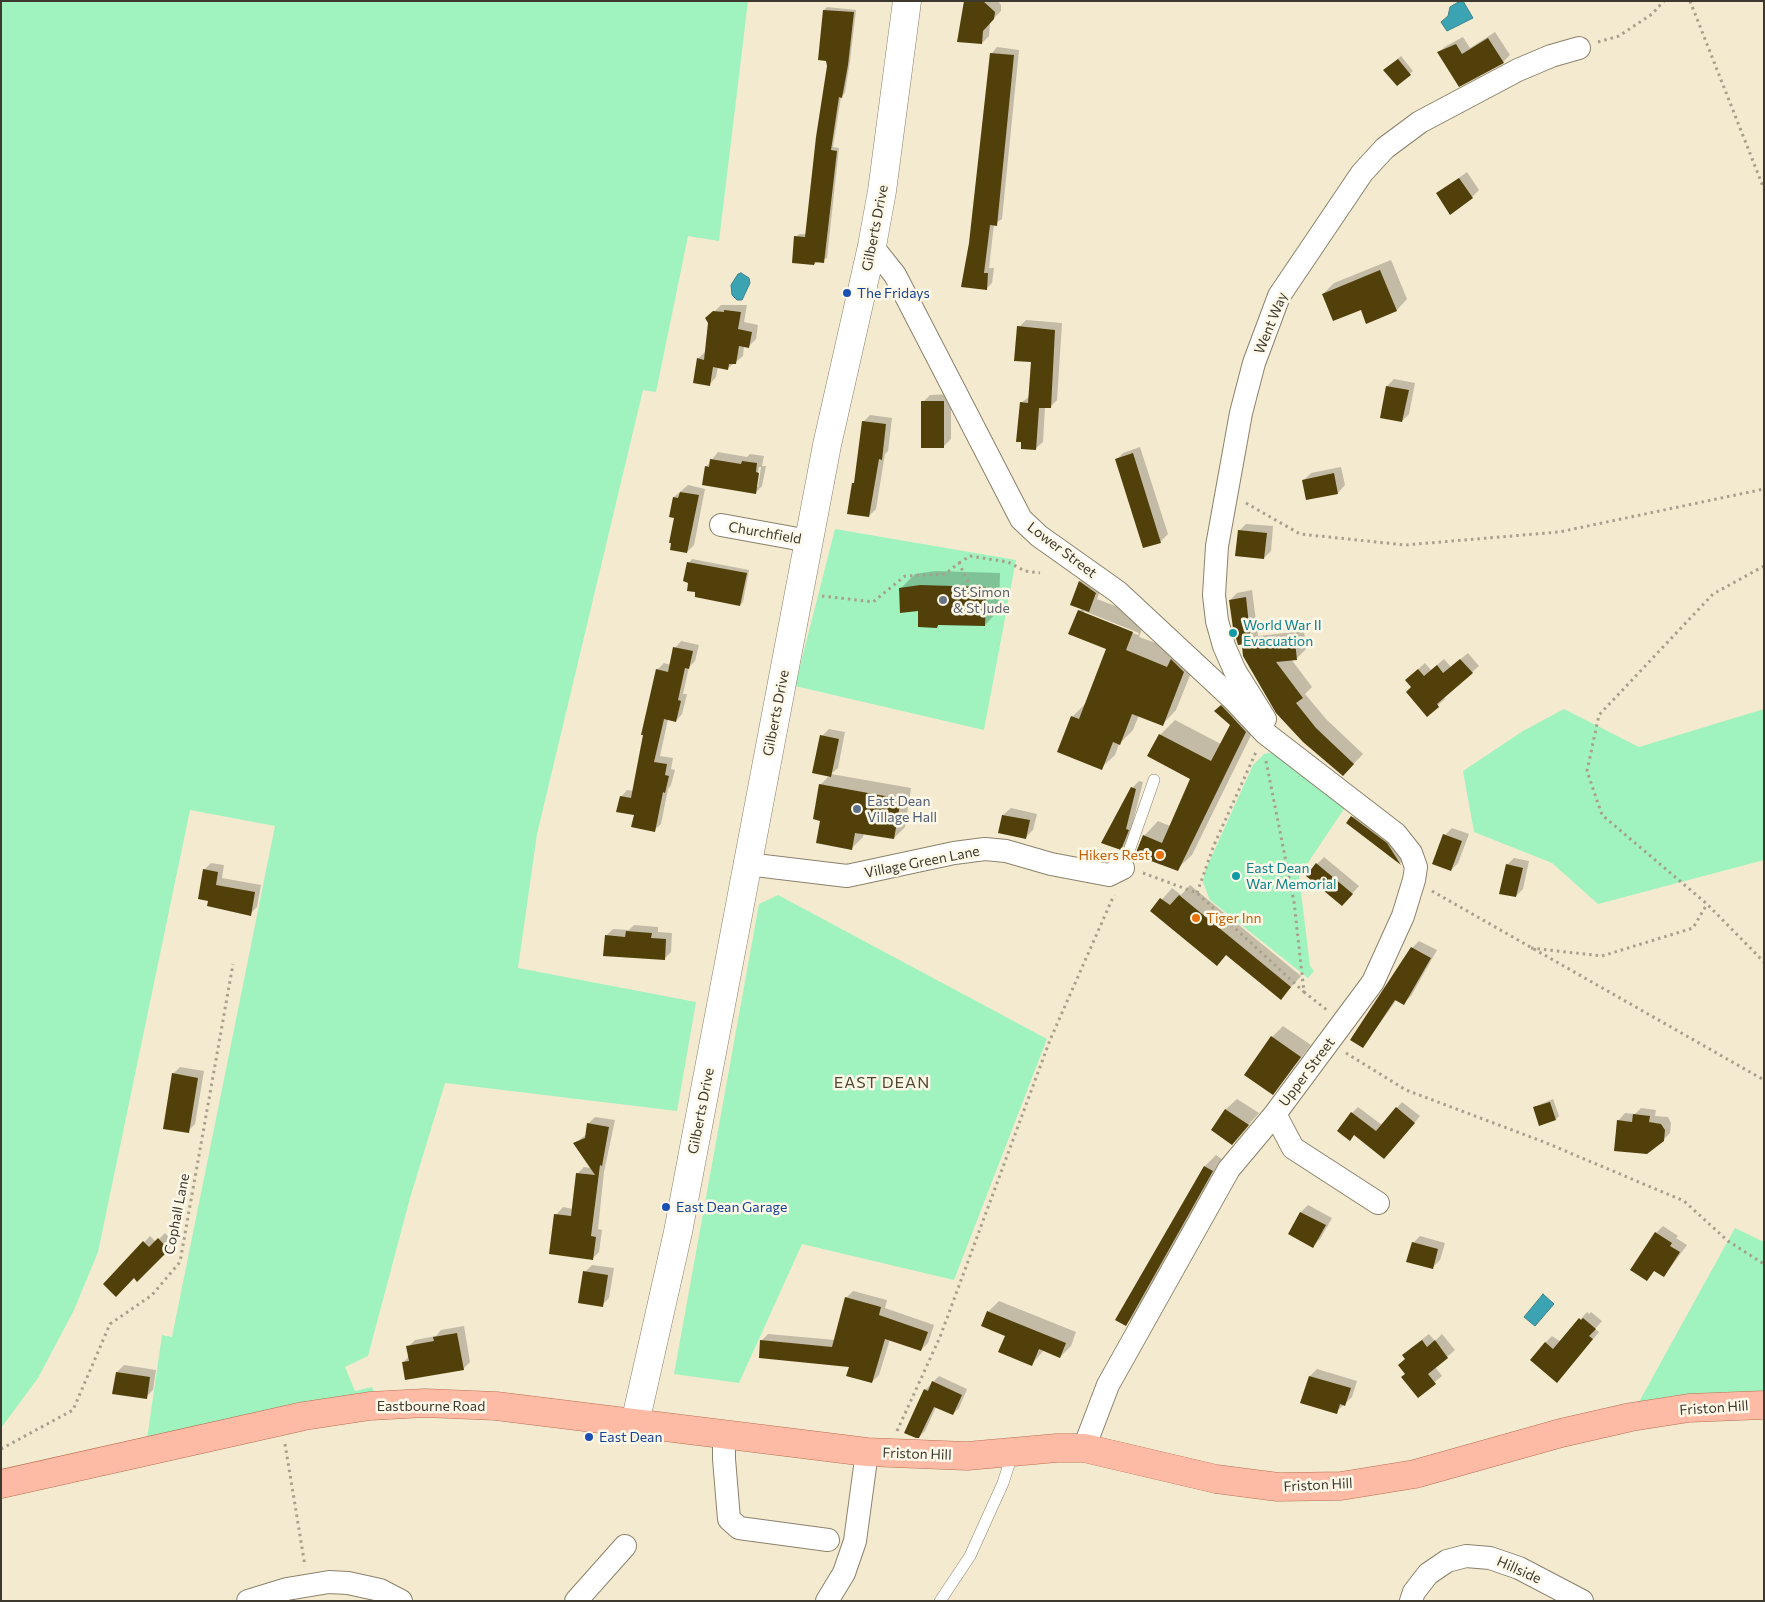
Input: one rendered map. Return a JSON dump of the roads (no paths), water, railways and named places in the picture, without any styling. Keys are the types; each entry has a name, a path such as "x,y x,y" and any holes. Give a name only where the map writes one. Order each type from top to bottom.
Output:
{"main road":[{"name":"Eastbourne Road","path":"1,1484 281,1421 370,1406 425,1403 496,1406 879,1453"},
{"name":"Friston Hill","path":"879,1453 967,1456 1084,1448 1216,1479 1278,1487 1342,1486 1415,1474 1561,1433 1631,1417 1689,1408 1764,1405"}],"street":[{"name":"Gilberts Drive","path":"635,1423 678,1232 798,594 832,426 872,246 882,191 907,1"},
{"name":"Went Way","path":"1265,733 1265,717 1235,671 1224,646 1217,621 1214,595 1217,546 1243,405 1254,363 1279,296 1362,173 1385,148 1420,122 1518,70 1551,56 1579,48"},
{"name":"Lower Street","path":"872,246 895,275 1021,519 1039,536 1118,592 1234,700 1265,733"},
{"name":"Churchfield","path":"721,524 809,541"},
{"name":"Upper Street","path":"1084,1448 1108,1385 1229,1169 1275,1114 1373,982 1403,916 1414,880 1416,867 1411,854 1396,834 1265,733"},
{"name":"Village Green Lane","path":"747,864 847,876 954,853 985,849 1006,851 1051,864 1109,875 1123,868"},
{"path":"1275,1114 1293,1148 1378,1203"},
{"path":"724,1434 724,1459 730,1519 739,1528 828,1540"},
{"path":"827,1601 844,1573 855,1541 879,1453"},
{"path":"576,1601 625,1546"},
{"name":"Hillside","path":"1411,1601 1414,1592 1428,1574 1447,1561 1466,1556 1490,1558 1519,1568 1582,1601"},
{"path":"248,1601 348,1582 380,1590 400,1601"}],"lane":[{"path":"1123,868 1154,780"},
{"path":"940,1601 970,1556 1003,1483 1013,1452"}],"water":[{"path":"1463,1 1473,18 1447,31 1441,22 1448,16 1450,7"},
{"path":"741,273 749,278 750,283 742,300 737,300 732,295 731,285 738,274"},
{"path":"1543,1294 1554,1304 1535,1326 1524,1317"}],"place":[{"name":"The Fridays","path":"847,293"},
{"name":"St Simon & St Jude","path":"943,600"},
{"name":"World War II Evacuation","path":"1233,633"},
{"name":"East Dean Village Hall","path":"857,809"},
{"name":"Hikers Rest","path":"1160,855"},
{"name":"East Dean War Memorial","path":"1236,876"},
{"name":"Tiger Inn","path":"1196,918"},
{"name":"East Dean Garage","path":"666,1207"},
{"name":"East Dean","path":"589,1437"}],"district":[{"name":"EAST DEAN","path":"882,1083"}]}
